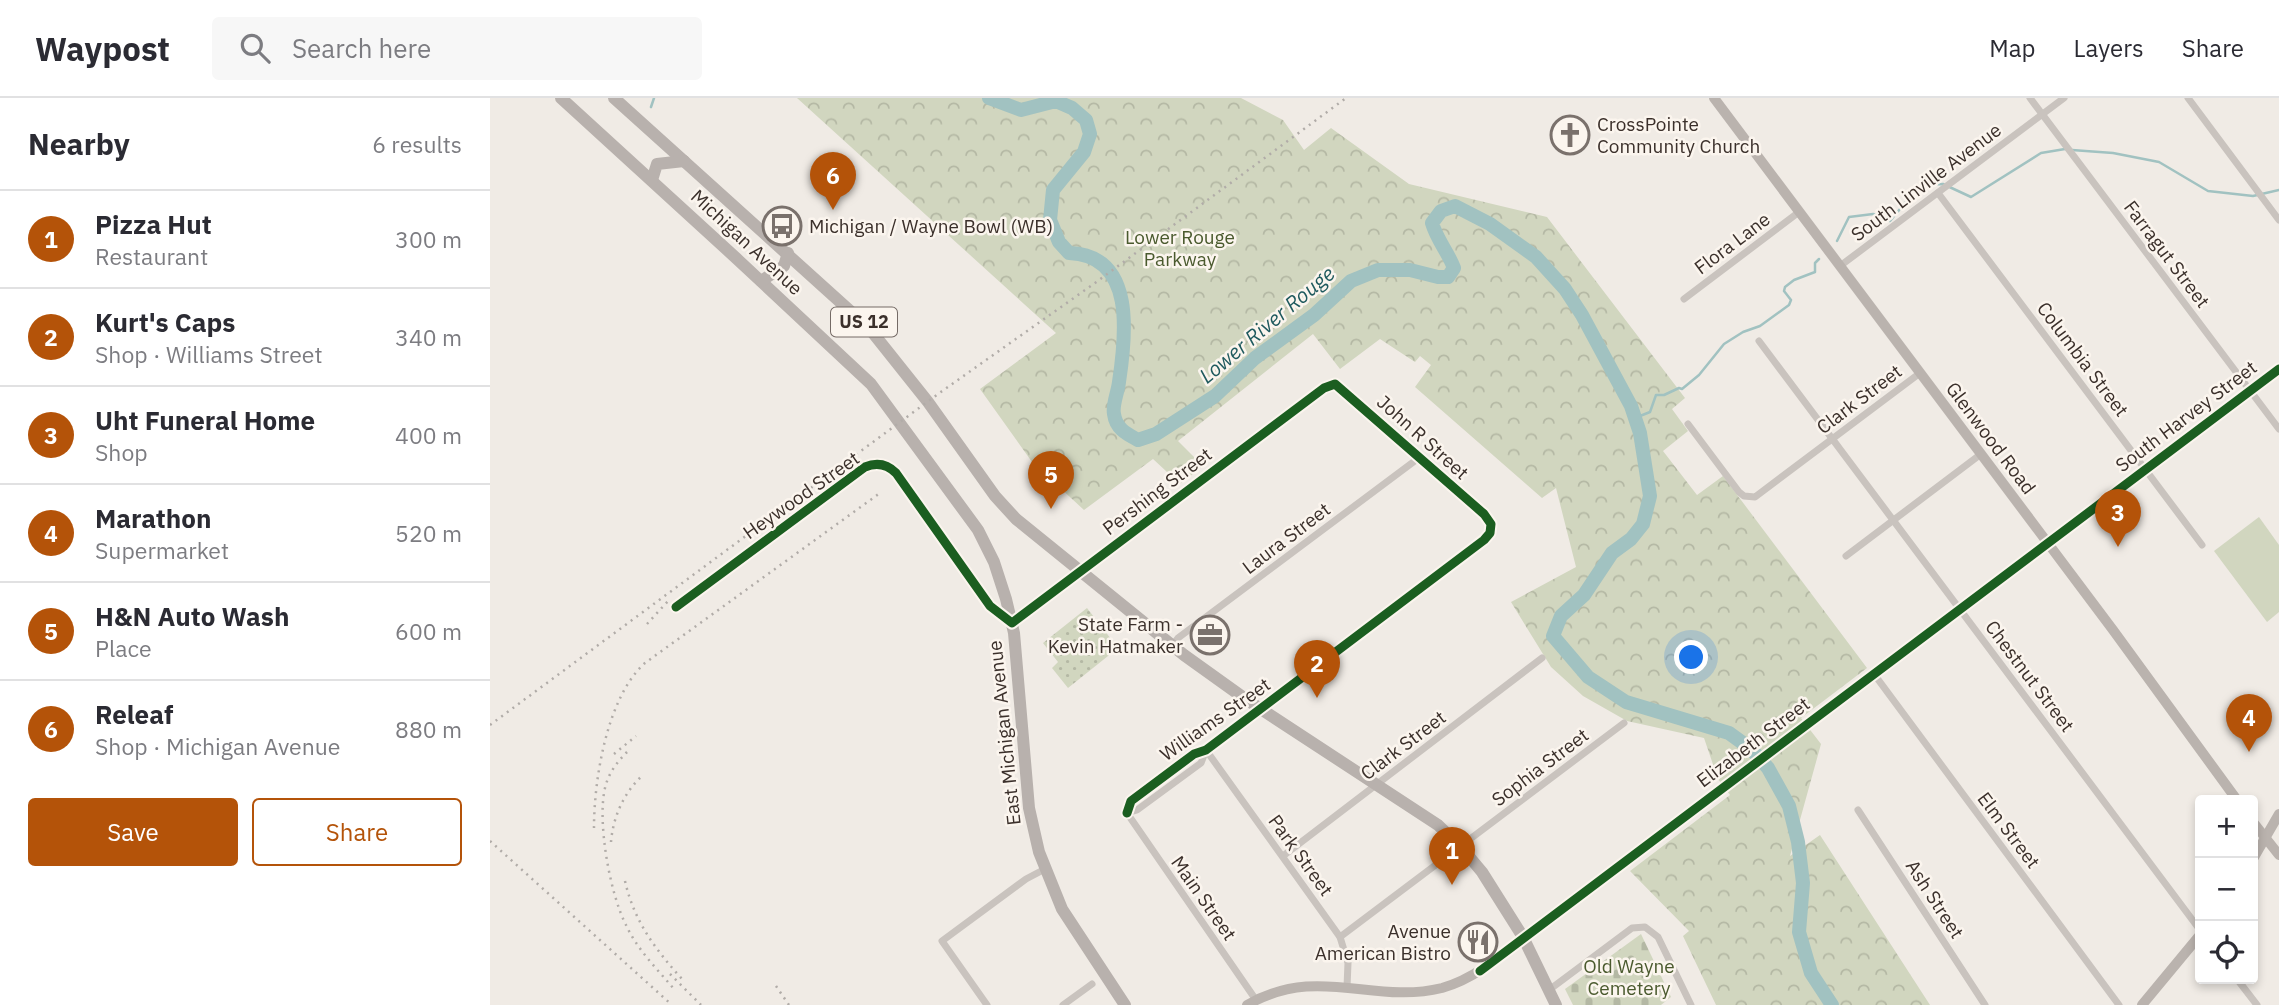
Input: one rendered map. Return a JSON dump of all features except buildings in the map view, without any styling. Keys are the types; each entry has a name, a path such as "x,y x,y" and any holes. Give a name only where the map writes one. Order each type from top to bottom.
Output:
{"main road":[{"name":"Michigan Avenue","path":"561,98 871,384 900,422"},
{"name":"Michigan Avenue","path":"614,98 869,328 928,402 995,496 1016,519 1080,571"},
{"path":"652,180 657,164 684,161"},
{"path":"761,281 783,266 788,253"},
{"name":"East Michigan Avenue","path":"900,422 978,530 994,562 1012,623 1029,808 1035,839 1053,891 1071,925 1125,1005"},
{"name":"US 12","path":"1080,571 1172,646 1260,709 1438,825 1482,872 1523,937 1556,1005"}],"street":[{"name":"Glenwood Road","path":"1714,98 2048,542 2233,795"},
{"name":"Farragut Street","path":"2030,98 2279,429"},
{"name":"South Linville Avenue","path":"1840,265 2064,98"},
{"path":"2188,98 2279,220"},
{"name":"Columbia Street","path":"1938,193 2202,545"},
{"name":"Flora Lane","path":"1684,299 1799,212"},
{"name":"Chestnut Street","path":"1759,341 2195,922"},
{"name":"South Harvey Street","path":"2048,542 2279,369"},
{"name":"Clark Street","path":"1688,424 1739,492 1749,498 1760,495 1920,373"},
{"name":"John R Street","path":"1324,388 1332,383 1340,387 1484,514 1491,528"},
{"name":"Pershing Street","path":"1012,623 1324,388"},
{"path":"1846,556 1981,454"},
{"name":"Laura Street","path":"1172,646 1178,638 1420,457"},
{"name":"Heywood Street","path":"676,607 865,467 877,464 896,473 990,606 1012,623"},
{"name":"Williams Street","path":"1127,814 1138,810 1200,763 1206,750 1484,540 1491,528"},
{"name":"Elizabeth Street","path":"1257,1002 1299,986 1317,984 1407,992 1443,987 1480,971 2048,542"},
{"name":"Clark Street","path":"1283,856 1542,658"},
{"name":"Elm Street","path":"1874,674 2119,1005"},
{"name":"Sophia Street","path":"1340,937 1624,723"},
{"name":"Park Street","path":"1206,750 1340,937 1348,964 1347,987"},
{"name":"Ash Street","path":"1858,810 1985,1005"},
{"name":"Main Street","path":"1127,814 1257,1002"},
{"path":"2254,858 2279,814"},
{"path":"2258,829 2279,855"},
{"path":"987,1005 942,941 1026,879 1045,869"},
{"path":"1549,990 1632,928 1645,927 1658,937 1691,1005"},
{"path":"2142,1005 2195,941"},
{"path":"1063,1005 1092,984"},
{"path":"2241,984 2256,1005"}],"green space":[{"name":"Lower Rouge Parkway","path":"797,98 1241,98 1283,120 1304,150 1331,128 1409,184 1547,217 1685,398 1672,409 1688,431 1663,451 1697,495 1723,476 1867,668 1801,718 1821,744 1790,856 1820,835 1930,1005 1716,1005 1683,936 1689,931 1630,871 1730,795 1718,779 1704,738 1627,721 1583,696 1551,667 1511,602 1576,567 1556,488 1542,498 1415,387 1431,365 1420,356 1415,362 1380,339 1340,369 1313,334 1178,441 1203,466 1180,484 1153,459 1084,510 1032,462 980,389 1056,333"},
{"path":"2259,517 2279,545 2279,612 2267,622 2214,551"},
{"path":"1087,608 1118,648 1068,688 1052,668 1058,662 1043,643"},
{"name":"Old Wayne Cemetery","path":"1641,934 1671,997 1661,1005 1573,1005 1565,989"}],"waterway":[{"path":"651,107 654,98"},
{"name":"Lower River Rouge","path":"989,98 1021,110 1056,101 1072,108 1086,120 1090,134 1084,152 1053,190 1050,220 1059,242 1069,253 1091,257 1106,268 1116,283 1122,301 1124,343 1114,414 1120,427 1138,440 1156,434 1215,396 1255,358 1314,315 1351,281 1378,270 1410,270 1448,277 1454,268 1432,223 1441,211 1455,206 1490,224 1536,257 1565,289 1582,315 1631,406 1640,433 1650,496 1643,524 1631,539 1612,553 1584,595 1561,616 1553,636 1588,677 1626,702 1729,733 1751,749 1768,768 1789,806 1798,842 1803,883 1799,932 1811,973 1832,1005"},
{"path":"1837,241 1849,217 1873,214 1890,221 1920,185 1943,184 1971,197 2041,153 2065,149"},
{"path":"2072,150 2113,153 2159,162 2208,191 2253,196 2279,190"},
{"path":"1635,418 1650,412 1656,395 1682,389 1699,375 1724,344 1743,332 1760,326 1789,305 1791,300 1784,291 1785,287 1794,280 1815,272 1815,263 1819,259"}],"railway":[{"path":"490,725 938,394 1095,283 1346,98"},
{"path":"594,828 597,786 605,740 621,696 632,678 645,663 880,493"},
{"path":"647,624 669,600"},
{"path":"614,754 636,736"},
{"path":"627,752 616,764 605,788 603,819 606,858 620,912 631,934 674,989"},
{"path":"611,842 614,823 621,806 630,789 643,775"},
{"path":"490,841 672,1005"},
{"path":"625,881 640,922 663,957 682,979"},
{"path":"670,974 701,1005"},
{"path":"776,986 789,1005"}],"cycle path":[{"path":"1480,971 2279,369"},
{"path":"676,607 865,467 878,464 896,473 990,606 1012,623 1324,388 1335,384 1484,514 1491,524 1490,533 1206,750 1194,754 1131,801 1127,813"}],"place":[{"name":"CrossPointe Community Church","path":"1570,135"},
{"name":"Releaf","path":"833,210"},
{"name":"Michigan / Wayne Bowl (WB)","path":"782,226"},
{"name":"H&N Auto Wash","path":"1051,509"},
{"name":"Uht Funeral Home","path":"2118,547"},
{"name":"State Farm - Kevin Hatmaker","path":"1210,635"},
{"name":"Kurt's Caps","path":"1317,698"},
{"name":"Marathon","path":"2249,752"},
{"name":"Pizza Hut","path":"1452,885"},
{"name":"Avenue American Bistro","path":"1478,942"}]}
